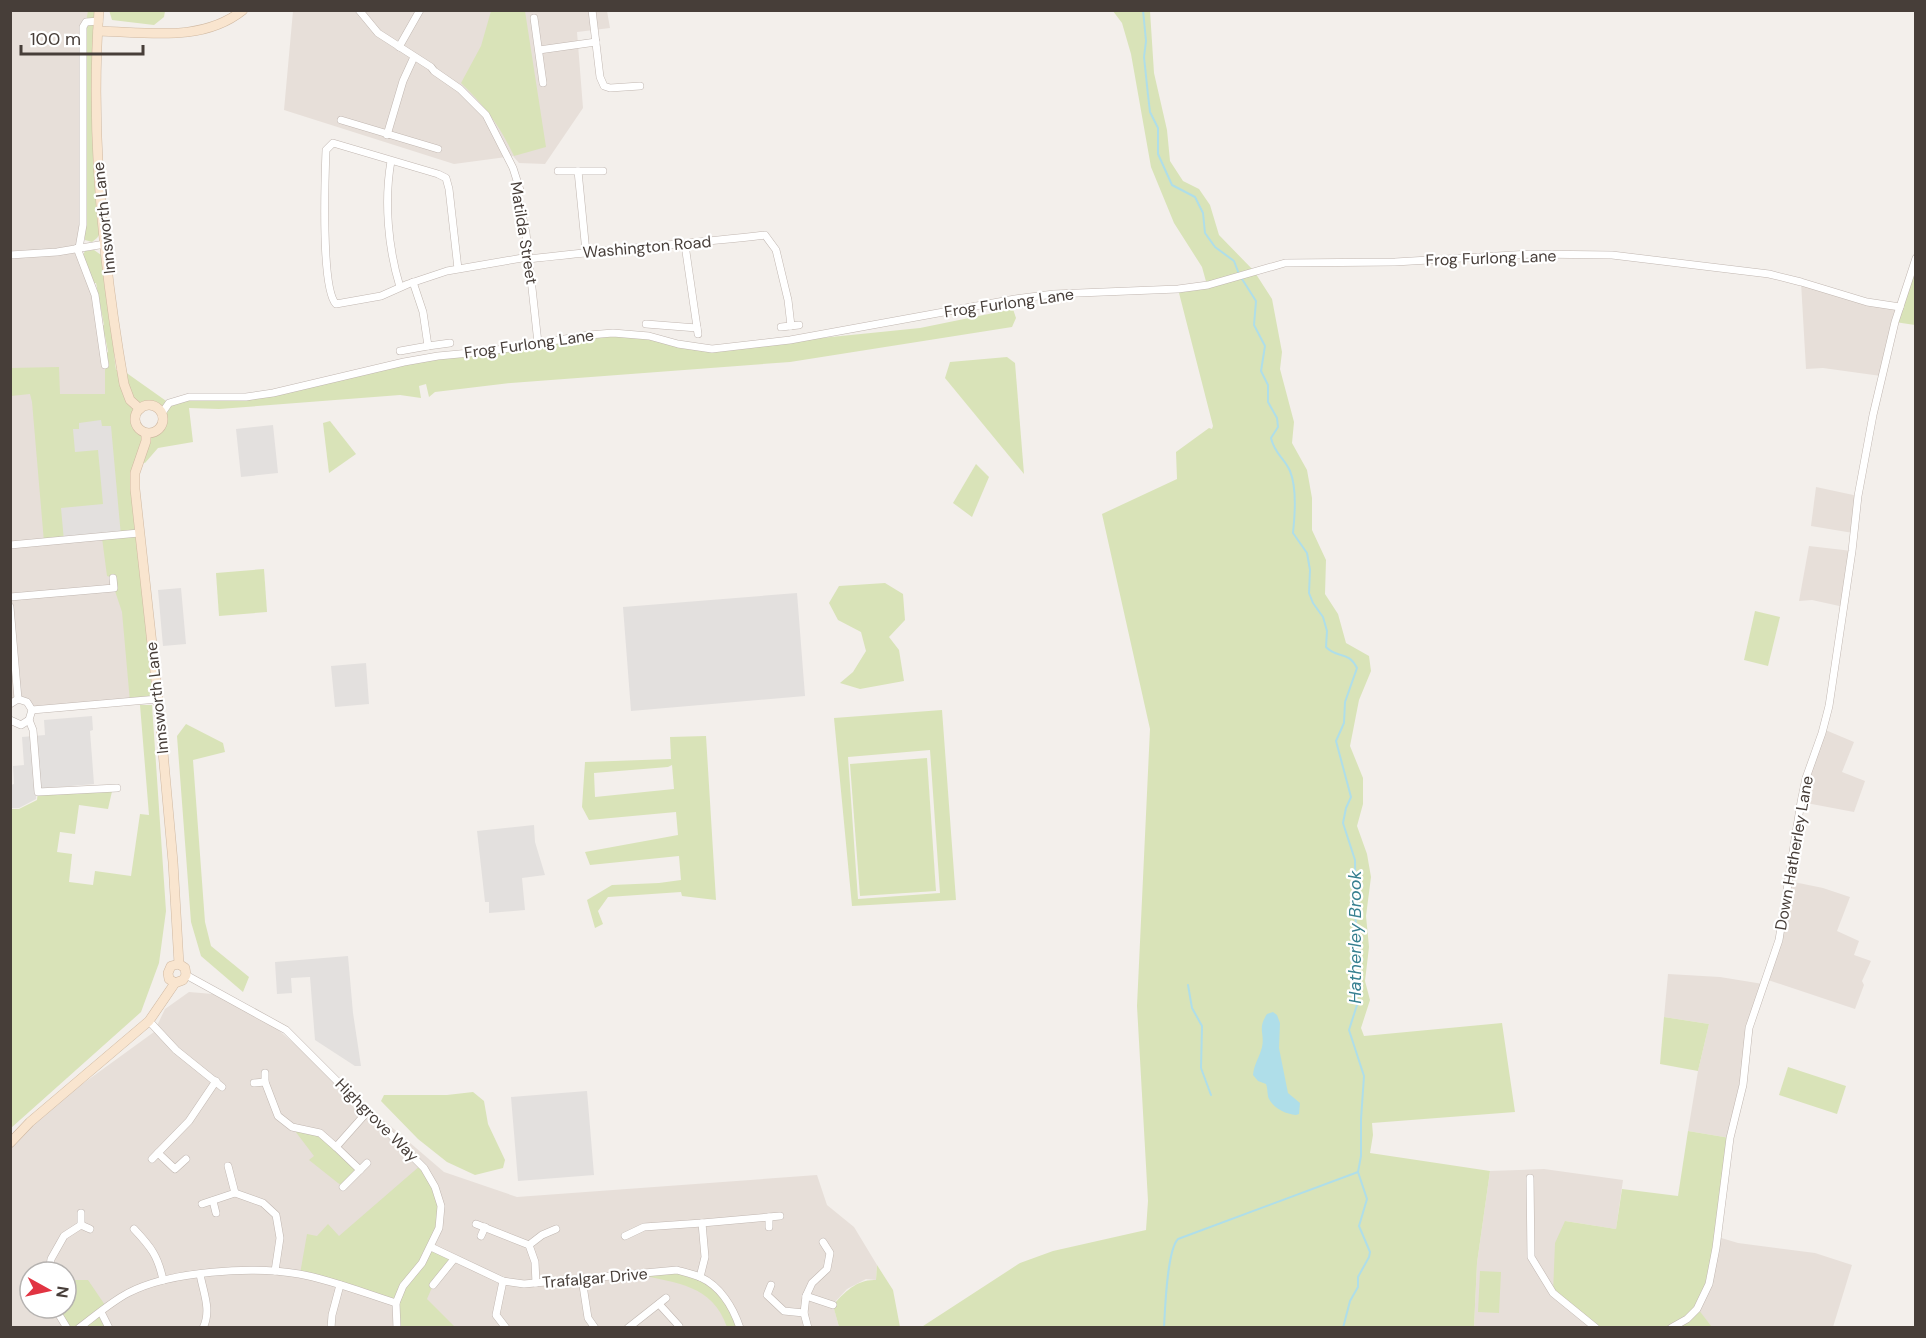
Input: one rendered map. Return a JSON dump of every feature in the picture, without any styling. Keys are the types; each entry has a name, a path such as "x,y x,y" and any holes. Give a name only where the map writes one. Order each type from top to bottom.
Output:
{"street":[{"name":"Innsworth Lane","path":"99,10 98,180 124,384 130,400 140,409"},
{"path":"99,26 190,33 213,27 243,10"},
{"name":"Matilda Street","path":"359,10 378,33 431,67 460,89 478,105 492,125 513,168 520,190 518,196 529,258 538,343"},
{"path":"399,47 420,10"},
{"path":"592,10 600,77 604,86 610,88 640,86"},
{"path":"534,18 543,83"},
{"name":"Innsworth Lane","path":"99,26 86,22 83,27 83,225 79,248 95,295 105,365"},
{"path":"539,50 596,42"},
{"path":"387,135 414,57"},
{"path":"341,120 438,149"},
{"name":"Washington Road","path":"391,161 333,143 327,150 325,232 330,293 336,304 381,296 413,282 458,269 529,258 624,248 685,245 765,235 776,250 795,326 781,327"},
{"path":"400,287 393,258 387,187 391,161 446,178 458,269"},
{"path":"558,171 603,171"},
{"path":"578,171 586,252"},
{"path":"10,255 105,244"},
{"path":"646,324 698,331 685,245"},
{"name":"Frog Furlong Lane","path":"162,413 169,404 189,397 246,397 273,393 404,362 538,343 613,333 649,336 678,344 712,349 790,340 1034,296 1179,289 1208,285 1285,263 1395,262 1531,254 1612,255 1769,274 1867,303 1899,307"},
{"name":"Down Hatherley Lane","path":"1671,1328 1687,1319 1697,1309 1709,1284 1716,1248 1730,1138 1743,1086 1749,1028 1779,940 1801,801 1829,706 1858,496 1881,376 1899,307 1916,258"},
{"path":"413,282 423,312 428,345"},
{"path":"400,351 450,342"},
{"path":"153,405 162,413 164,419 160,428 146,433 136,424 136,415 140,409 153,405"},
{"name":"Innsworth Lane","path":"146,433 146,441 135,473 139,533 158,699 179,964"},
{"path":"10,545 139,533"},
{"path":"10,597 114,588 113,578"},
{"path":"10,607 18,699"},
{"path":"10,704 18,699"},
{"path":"18,699 27,702 32,710 29,720 33,730 38,792 117,788"},
{"path":"32,710 158,699"},
{"path":"10,720 21,724 29,720"},
{"path":"10,1143 30,1122 149,1021 175,983 183,980 186,975 184,968 179,964 171,966 168,973 169,979 175,983"},
{"name":"Highgrove Way","path":"186,975 286,1030 424,1168 435,1187 441,1206 439,1228 422,1263 403,1286 396,1303"},
{"path":"149,1021 176,1050 222,1087"},
{"path":"265,1073 265,1082 278,1116 292,1127 320,1133 360,1170"},
{"path":"152,1159 189,1121 216,1081"},
{"path":"254,1083 265,1082"},
{"path":"336,1147 368,1111"},
{"path":"158,1153 175,1170 186,1159"},
{"path":"343,1187 367,1163"},
{"path":"228,1166 235,1193"},
{"path":"1530,1178 1531,1257 1553,1293 1596,1328"},
{"path":"202,1204 235,1193 263,1203 276,1215 280,1238 275,1271"},
{"path":"213,1201 216,1213"},
{"path":"81,1213 81,1225"},
{"path":"625,1236 644,1227 780,1216"},
{"path":"769,1217 769,1227"},
{"path":"629,1223 634,1231"},
{"path":"700,1277 705,1257 702,1223"},
{"path":"476,1224 529,1245 535,1262 536,1283"},
{"path":"81,1225 90,1229"},
{"path":"51,1260 64,1236 81,1225"},
{"path":"481,1236 485,1227"},
{"path":"134,1229 155,1246 163,1280"},
{"path":"529,1245 542,1235 556,1229"},
{"path":"808,1328 804,1313 806,1296 812,1283 827,1269 834,1252 823,1242"},
{"name":"Trafalgar Drive","path":"431,1246 503,1281 524,1284 677,1270 700,1277 719,1291 735,1311 740,1328"},
{"path":"433,1285 454,1259"},
{"path":"79,1328 127,1294 163,1280 200,1274 275,1271 300,1274 396,1303 397,1328"},
{"path":"200,1274 207,1300 207,1319 203,1328"},
{"path":"582,1279 588,1318 595,1328"},
{"path":"503,1281 496,1315 506,1328"},
{"path":"331,1328 340,1285"},
{"path":"771,1285 765,1298 784,1311 804,1313"},
{"path":"806,1296 833,1305"},
{"path":"628,1328 666,1298"},
{"path":"659,1304 680,1326"},
{"path":"101,1312 109,1328"}],"shaded area":[{"path":"11,11 99,11 79,248 94,290 105,365 105,394 60,394 121,536 158,699 32,710 18,699 11,704"},
{"path":"293,11 607,11 610,28 577,32 583,108 545,164 519,163 513,156 454,164 284,110"},
{"path":"1801,282 1867,302 1900,307 1881,376 1823,368 1806,369"},
{"path":"101,420 102,426 111,426 121,536 64,541 61,508 103,504 98,450 75,452 73,429 79,429 79,423"},
{"path":"273,425 278,473 241,477 236,429"},
{"path":"1816,487 1858,496 1853,533 1811,526"},
{"path":"1809,546 1852,551 1844,607 1812,600 1799,601"},
{"path":"181,588 186,644 163,646 158,590"},
{"path":"797,593 805,696 631,711 623,607"},
{"path":"366,663 369,704 335,707 331,666"},
{"path":"92,716 93,730 90,731 94,784 36,789 36,799 19,808 11,808 11,785 14,784 13,766 24,765 22,737 45,735 44,720"},
{"path":"1823,729 1854,742 1842,772 1865,781 1854,812 1801,802"},
{"path":"534,825 535,842 545,875 522,878 525,910 489,913 489,902 485,902 477,831"},
{"path":"1789,881 1823,888 1850,897 1837,931 1859,941 1854,955 1871,961 1862,981 1864,985 1855,1009 1765,979 1777,948"},
{"path":"348,956 361,1066 355,1066 315,1040 310,977 291,978 292,993 277,994 275,962"},
{"path":"1668,974 1720,977 1763,984 1749,1028 1743,1085 1730,1138 1688,1131 1709,1024 1664,1017"},
{"path":"189,992 213,994 276,1028 444,1172 517,1197 817,1175 827,1205 854,1227 877,1265 876,1280 866,1279 847,1289 833,1304 839,1327 11,1327 10,1143 30,1122 154,1032 165,1009"},
{"path":"587,1091 594,1175 518,1181 511,1097"},
{"path":"1544,1169 1623,1180 1616,1229 1565,1221 1596,1327 1474,1328 1477,1263 1490,1171"},
{"path":"1718,1237 1738,1243 1815,1253 1852,1265 1833,1327 1712,1327 1697,1309"}],"green space":[{"path":"109,10 165,11 164,17 154,25 112,20"},
{"path":"88,11 99,11 101,232 92,242 85,240 86,22"},
{"path":"491,11 525,11 546,147 514,156 491,117 461,83 481,46"},
{"path":"1113,11 1150,11 1154,73 1167,130 1170,161 1183,181 1199,189 1210,205 1219,235 1254,271 1272,299 1282,352 1280,369 1294,422 1292,443 1307,470 1312,498 1312,530 1326,560 1325,594 1338,614 1346,643 1369,656 1371,671 1359,700 1350,746 1363,778 1363,804 1357,826 1367,854 1371,877 1366,916 1369,947 1365,981 1370,1000 1361,1028 1364,1036 1502,1023 1515,1112 1372,1123 1370,1153 1490,1171 1477,1263 1474,1327 920,1328 1020,1263 1053,1251 1146,1230 1148,1201 1137,1006 1150,729 1102,514 1177,479 1176,452 1209,428 1212,429 1213,426 1178,289 1207,285 1202,267 1174,223 1151,167 1131,54 1122,23"},
{"path":"94,250 104,257 117,353 114,354 116,370 121,369 169,403 189,397 246,397 404,362 613,333 712,349 920,328 1013,309 1016,318 1012,327 790,362 511,383 435,392 429,397 426,384 419,386 421,398 400,395 219,409 189,408 193,442 158,448 145,463 138,461 135,473 158,699 130,702 122,612 113,578 107,576 102,538 44,542 32,402 30,394 11,396 10,368 59,367 60,394 105,394 105,365 109,364 106,353 108,352 105,336 103,336 102,326 104,325 96,283 93,283 82,257 85,251","holes":["149,405 158,408 164,419 160,428 149,433 141,430 135,419 140,409"]},
{"path":"1915,258 1915,325 1895,322"},
{"path":"1007,357 1015,363 1024,474 945,378 950,362"},
{"path":"330,421 356,454 329,473 323,423"},
{"path":"976,464 989,477 972,517 953,503"},
{"path":"264,569 267,612 219,616 216,573"},
{"path":"885,583 903,594 905,620 889,637 899,650 904,681 860,689 840,683 853,672 866,651 861,632 838,620 829,603 839,586"},
{"path":"1755,611 1780,617 1768,666 1744,660"},
{"path":"140,705 152,705 166,911 159,963 141,1012 11,1128 11,809 19,809 37,800 38,792 113,787 108,809 79,805 75,834 60,832 57,852 72,854 69,882 93,885 95,871 131,876 140,814 149,815"},
{"path":"942,710 956,900 852,906 834,718","holes":["930,750 940,893 858,899 848,757"]},
{"path":"186,724 223,743 225,752 193,760 205,922 211,946 249,977 243,992 201,956 191,922 177,736"},
{"path":"706,736 716,900 682,896 681,892 608,897 598,911 603,924 595,928 587,900 612,885 681,880 679,856 590,865 585,852 678,835 676,812 589,820 582,807 585,762 671,759 670,737","holes":["672,765 674,789 595,797 594,773"]},
{"path":"927,758 936,891 860,896 850,764"},
{"path":"1664,1017 1709,1024 1698,1071 1660,1064"},
{"path":"1788,1067 1846,1086 1837,1114 1779,1095"},
{"path":"473,1092 484,1101 488,1124 505,1160 503,1168 475,1175 447,1162 418,1139 381,1101 384,1095 447,1095"},
{"path":"292,1127 320,1133 360,1170 343,1187 309,1160 314,1156"},
{"path":"1688,1131 1730,1138 1709,1284 1698,1309 1712,1327 1596,1327 1553,1293 1555,1243 1565,1221 1616,1229 1622,1189 1678,1196"},
{"path":"421,1165 441,1206 431,1246 454,1259 433,1285 427,1299 455,1327 397,1327 396,1303 300,1274 307,1234 317,1236 328,1224 339,1236"},
{"path":"877,1265 893,1290 900,1327 839,1327 833,1305 857,1284 876,1280"},
{"path":"677,1270 710,1284 722,1297 740,1327 727,1327 712,1302 692,1288 638,1274"},
{"path":"1480,1271 1501,1272 1499,1313 1478,1312"},
{"path":"78,1280 88,1280 107,1308 101,1312 109,1327 67,1327 63,1320 78,1320"}],"water":[{"path":"1273,1012 1280,1023 1279,1048 1288,1093 1300,1103 1299,1114 1296,1115 1274,1106 1268,1097 1266,1084 1258,1081 1253,1075 1263,1042 1262,1024 1267,1014"}],"waterway":[{"name":"Hatherley Brook","path":"1143,10 1146,41 1144,57 1150,112 1158,128 1158,154 1172,185 1195,197 1203,213 1205,233 1215,247 1234,261 1239,274"},
{"name":"Hatherley Brook","path":"1242,279 1256,301 1254,325 1265,346 1261,371 1268,385 1268,402 1277,418 1278,427 1271,438 1288,466 1294,485 1293,533 1307,553 1310,570 1309,593 1323,617 1327,631 1326,647 1350,659 1357,668 1345,702 1344,723 1336,741 1351,797 1343,823 1355,860 1356,948 1353,978 1357,1005 1349,1030 1364,1076 1361,1156 1358,1172 1367,1199 1359,1226 1370,1252 1358,1277 1358,1287 1350,1301 1343,1328"},
{"path":"1188,985 1192,1008 1202,1026 1201,1068 1211,1095"},
{"path":"1164,1328 1169,1267 1174,1245 1178,1239 1358,1172"}]}
